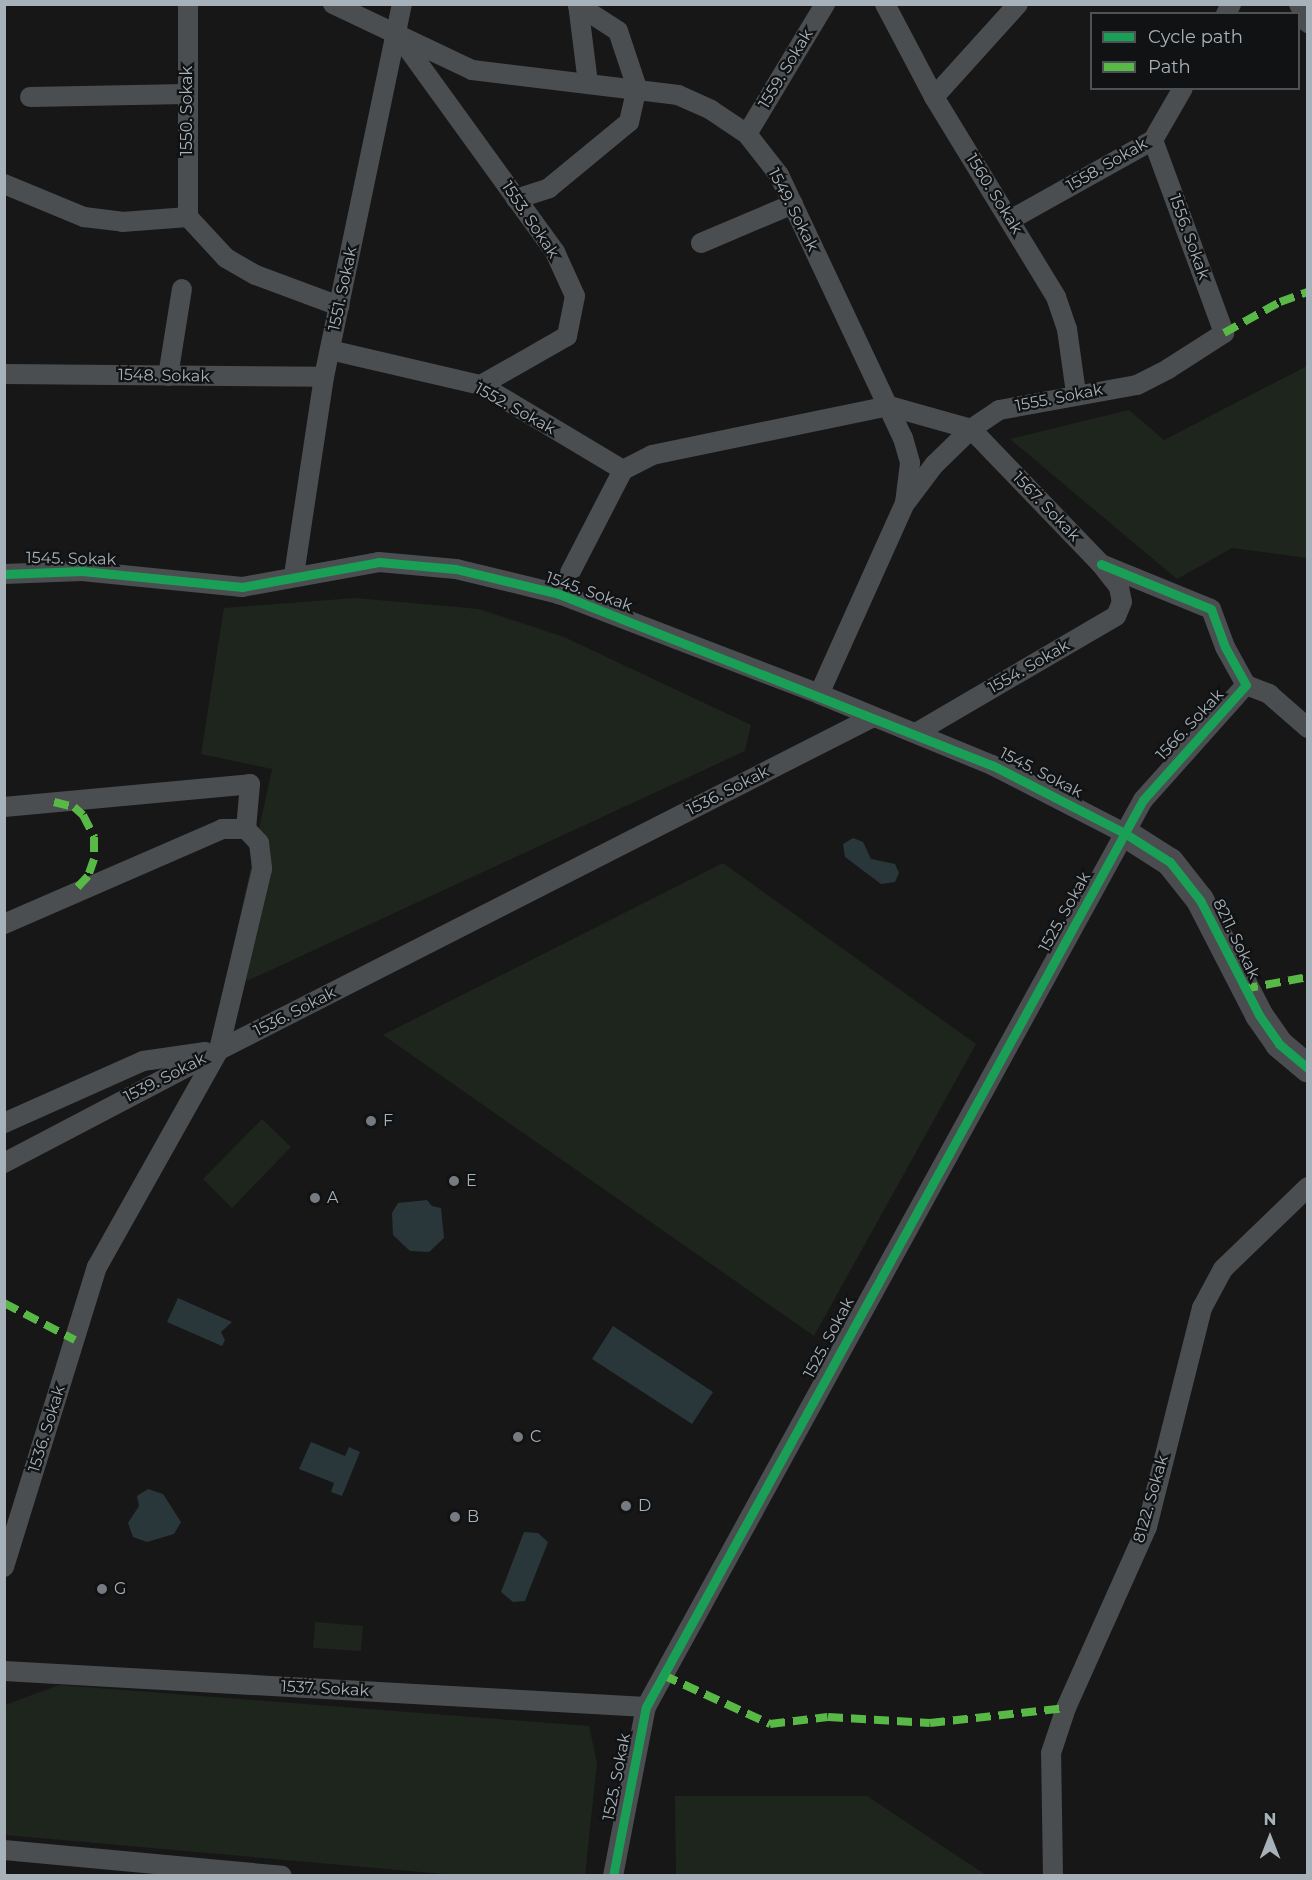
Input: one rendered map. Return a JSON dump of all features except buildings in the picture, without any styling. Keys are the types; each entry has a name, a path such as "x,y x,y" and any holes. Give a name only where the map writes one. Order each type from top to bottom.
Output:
{"street":[{"name":"1550. Sokak","path":"188,4 186,94 188,217"},
{"name":"1549. Sokak","path":"333,4 472,70 637,88 678,95 711,110 747,134 779,176 889,406 910,463 905,503 819,694"},
{"name":"1551. Sokak","path":"294,575 324,377 402,4"},
{"name":"1559. Sokak","path":"747,134 825,4"},
{"name":"1560. Sokak","path":"885,4 934,97 1056,297 1067,328 1076,393"},
{"path":"934,97 1018,4"},
{"path":"1299,4 1308,23"},
{"path":"578,5 588,83"},
{"path":"516,199 549,188 629,122 637,88 618,31 578,5"},
{"name":"1553. Sokak","path":"397,33 555,252 574,296 567,336 481,386"},
{"name":"1558. Sokak","path":"1010,220 1153,140 1182,90"},
{"path":"30,97 186,94"},
{"name":"1556. Sokak","path":"1153,140 1224,333"},
{"path":"4,184 84,217 122,222 188,217 226,258 256,275 339,306"},
{"path":"701,243 793,204"},
{"path":"168,376 182,289"},
{"name":"1555. Sokak","path":"905,503 934,465 971,429 999,410 1076,393 1137,384 1224,333"},
{"name":"1552. Sokak","path":"330,350 481,386 623,470"},
{"name":"1548. Sokak","path":"4,374 324,377"},
{"path":"559,594 623,470 652,455 889,406 971,429"},
{"name":"1567. Sokak","path":"971,429 1101,564 1119,586"},
{"name":"1545. Sokak","path":"4,574 82,571 242,587 294,575 379,562 456,569 559,594 819,694 992,765 1126,834"},
{"name":"1566. Sokak","path":"1101,564 1211,609 1225,647 1246,685 1143,800 1126,834"},
{"name":"1554. Sokak","path":"916,733 1116,616 1122,602 1119,586"},
{"path":"1246,685 1269,694 1308,728"},
{"name":"1536. Sokak","path":"4,1568 97,1267 219,1050 873,717"},
{"path":"4,807 250,784 246,829 259,843 262,869 219,1050"},
{"path":"4,924 212,833 246,829"},
{"name":"8211. Sokak","path":"1126,834 1170,862 1200,900 1259,1015 1279,1044 1308,1068"},
{"name":"1525. Sokak","path":"613,1875 646,1707 901,1236 1126,834"},
{"name":"1539. Sokak","path":"4,1123 143,1061 219,1050"},
{"name":"1539. Sokak","path":"4,1163 219,1050"},
{"name":"8122. Sokak","path":"1053,1875 1051,1753 1066,1708 1147,1527 1202,1308 1223,1269 1308,1187"},
{"name":"1537. Sokak","path":"4,1671 646,1707"},
{"path":"4,1850 282,1875"}],"shaded area":[{"path":"1307,366 1307,558 1232,548 1177,579 1010,439 1129,410 1164,440"},
{"path":"355,598 479,609 564,637 751,725 745,751 247,981 236,935 272,769 201,754 224,608"},
{"path":"853,838 863,842 871,859 895,864 899,873 895,882 881,884 845,857 843,844"},
{"path":"723,863 976,1044 814,1336 383,1035"},
{"path":"262,1119 291,1147 232,1208 203,1179"},
{"path":"427,1200 432,1206 441,1208 444,1238 429,1252 410,1251 393,1235 392,1213 398,1203"},
{"path":"178,1298 232,1322 221,1332 225,1340 222,1346 167,1322"},
{"path":"613,1326 713,1392 692,1424 592,1359"},
{"path":"311,1442 345,1456 349,1447 360,1452 342,1496 331,1492 334,1483 299,1469"},
{"path":"148,1489 163,1494 181,1522 174,1534 147,1542 133,1537 128,1523 139,1506 137,1496"},
{"path":"524,1532 538,1533 548,1542 525,1601 513,1602 501,1592"},
{"path":"315,1622 363,1626 361,1651 313,1648"},
{"path":"59,1685 589,1726 597,1763 585,1875 455,1875 5,1835 5,1705"},
{"path":"675,1796 867,1796 986,1875 676,1875"}],"marked path":[{"path":"1224,333 1280,302 1308,292"},
{"path":"54,802 74,807 83,815 94,837 94,859 88,876 73,892"},
{"path":"1243,989 1308,977"},
{"path":"4,1303 75,1340"},
{"path":"663,1675 770,1724 828,1717 930,1723 1066,1708"}],"cycle path":[{"path":"4,574 82,571 242,587 379,562 456,569 559,594 992,765 1126,834 1170,862 1200,900 1259,1015 1279,1044 1308,1068"},
{"path":"613,1876 646,1707 1143,800 1246,685 1225,647 1211,609 1101,564"}],"place":[{"name":"F","path":"371,1121"},
{"name":"E","path":"454,1181"},
{"name":"A","path":"315,1198"},
{"name":"C","path":"518,1437"},
{"name":"D","path":"626,1506"},
{"name":"B","path":"455,1517"},
{"name":"G","path":"102,1589"}]}
